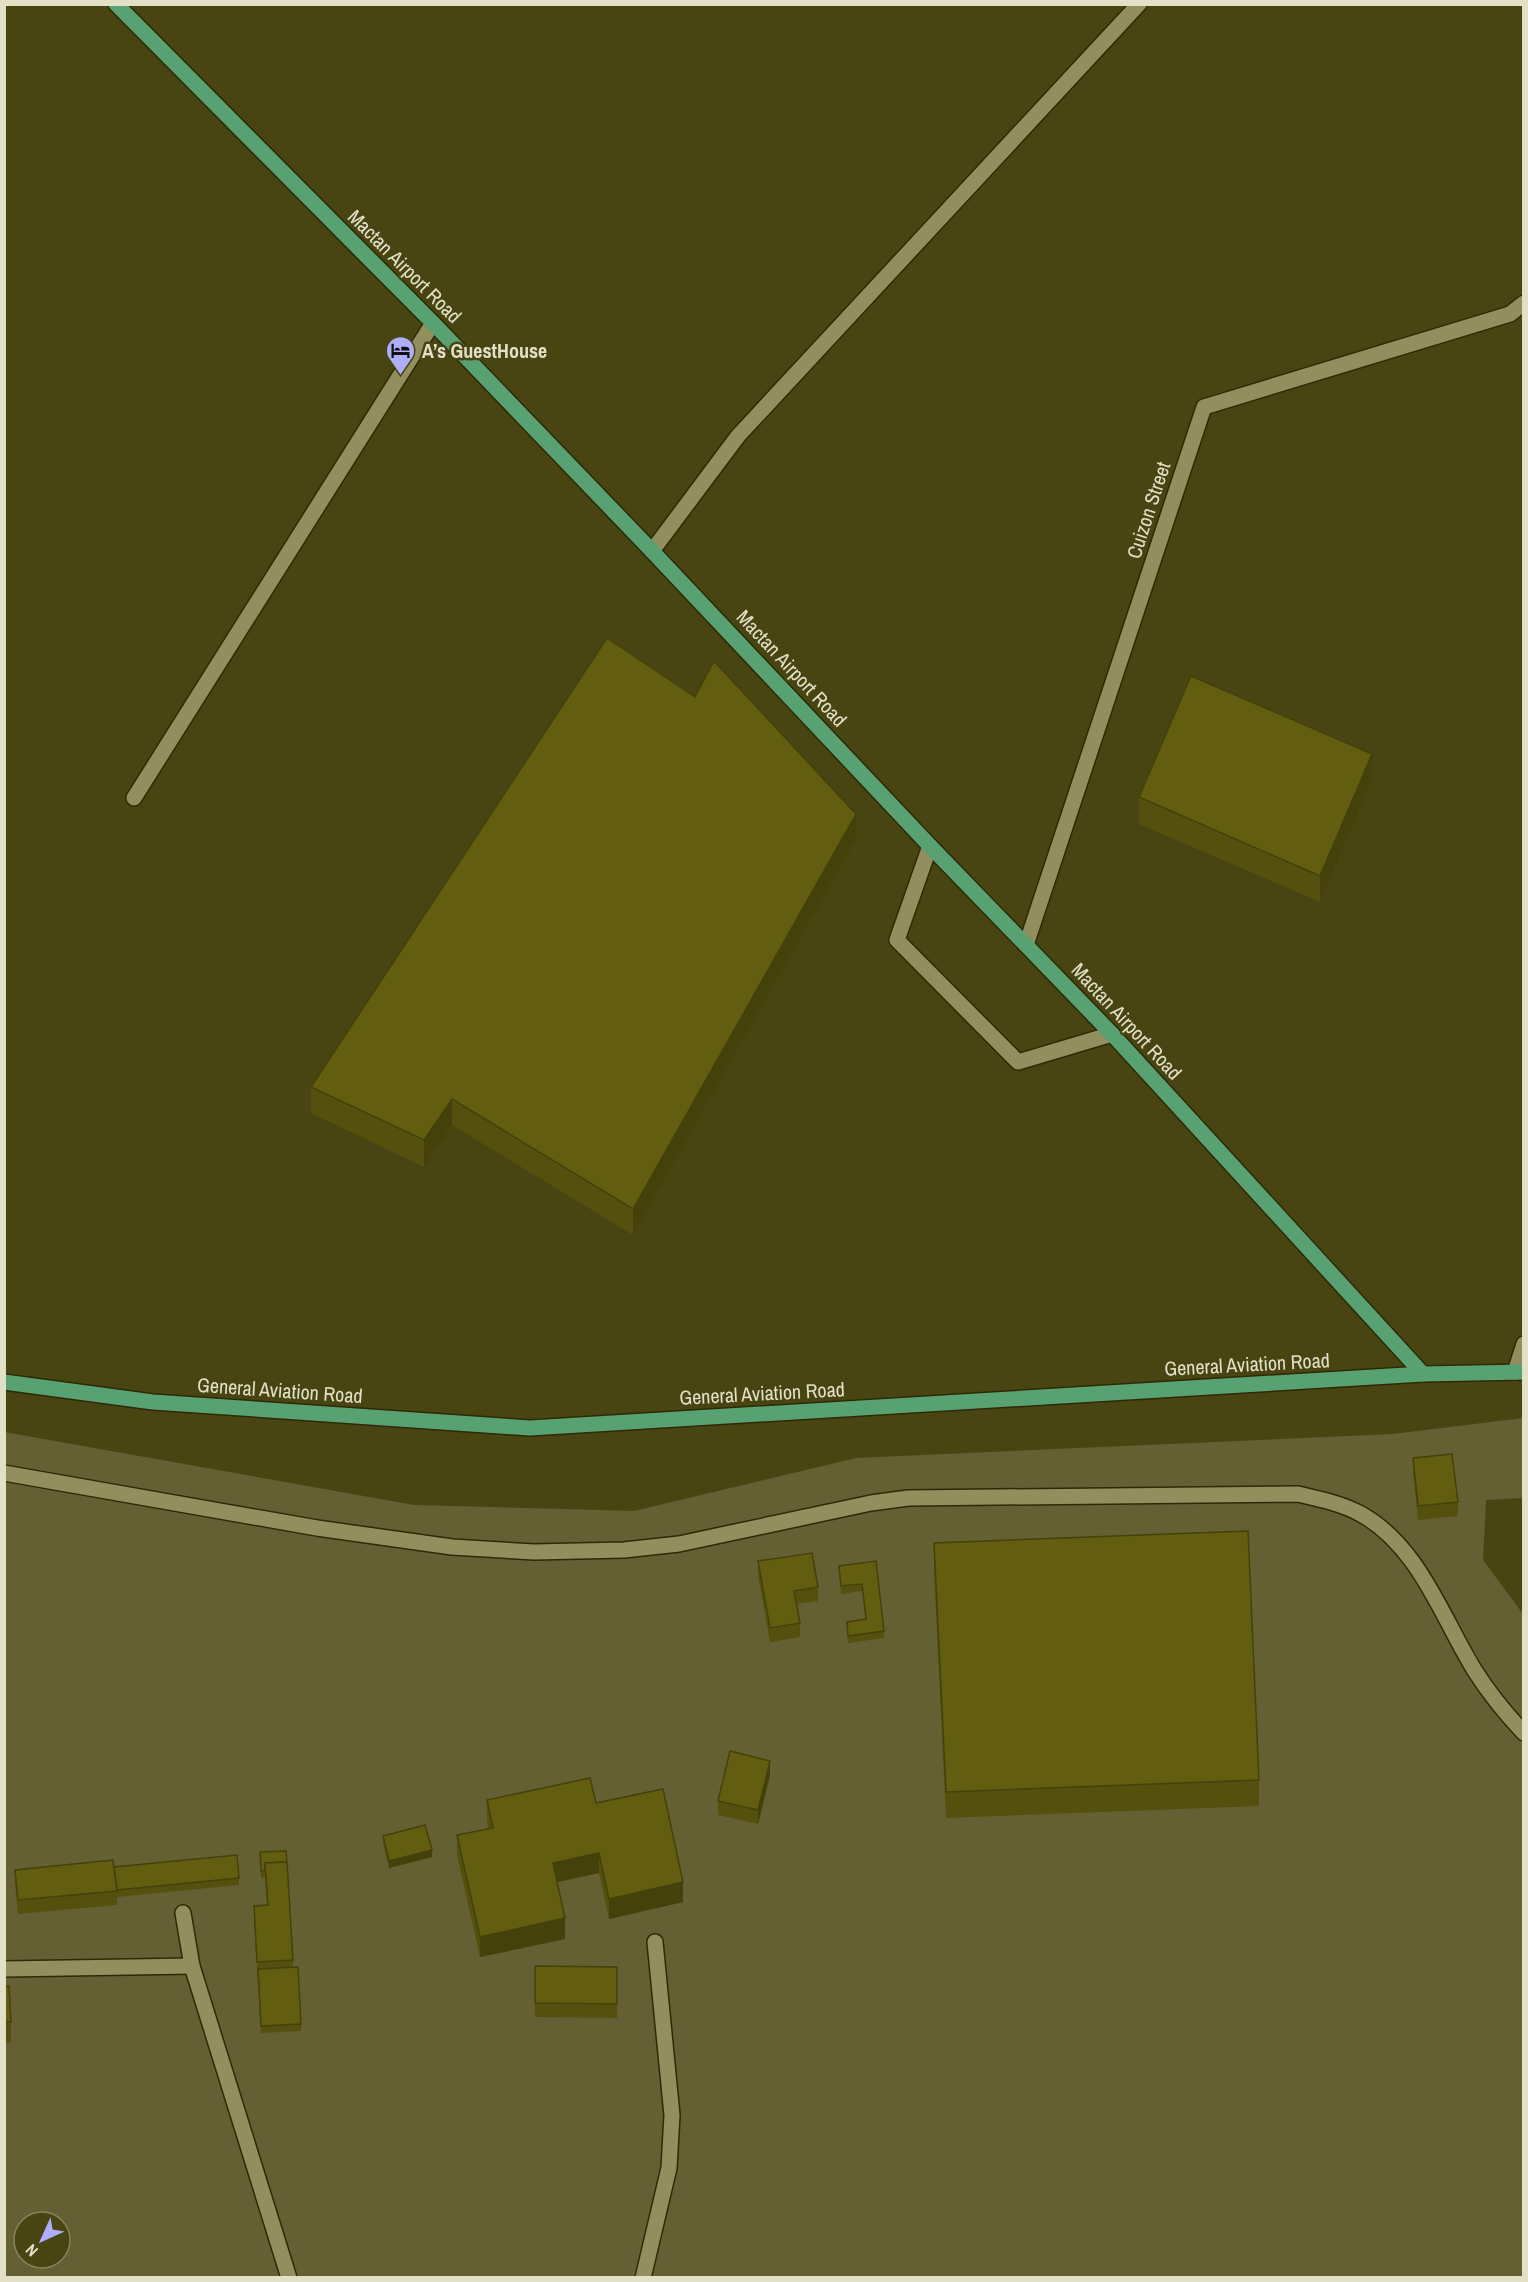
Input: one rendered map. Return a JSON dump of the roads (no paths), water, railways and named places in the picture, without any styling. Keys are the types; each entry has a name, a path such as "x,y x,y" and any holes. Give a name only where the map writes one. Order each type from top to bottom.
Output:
{"main road":[{"name":"Mactan Airport Road","path":"116,4 433,323 652,551 930,846 1112,1034 1423,1374"},
{"name":"General Aviation Road","path":"4,1382 153,1402 530,1428 1423,1374 1520,1372"}],"street":[{"path":"652,551 738,436 1139,4"},
{"name":"Cuizon Street","path":"1026,945 1204,407 1510,314 1524,303"},
{"path":"134,798 433,323"},
{"path":"930,846 897,940 1018,1062 1112,1034"},
{"path":"1520,1372 1524,1344"},
{"path":"4,1473 317,1528 452,1547 534,1552 624,1550 679,1544 871,1503 908,1498 1298,1494 1333,1502 1359,1513 1378,1525 1401,1548 1439,1606 1475,1671 1508,1717 1524,1733"},
{"path":"183,1913 192,1966 288,2277"},
{"path":"643,2277 669,2168 672,2115 655,1942"},
{"path":"4,1970 192,1966"}],"place":[{"name":"A’s GuestHouse","path":"401,376"}]}
